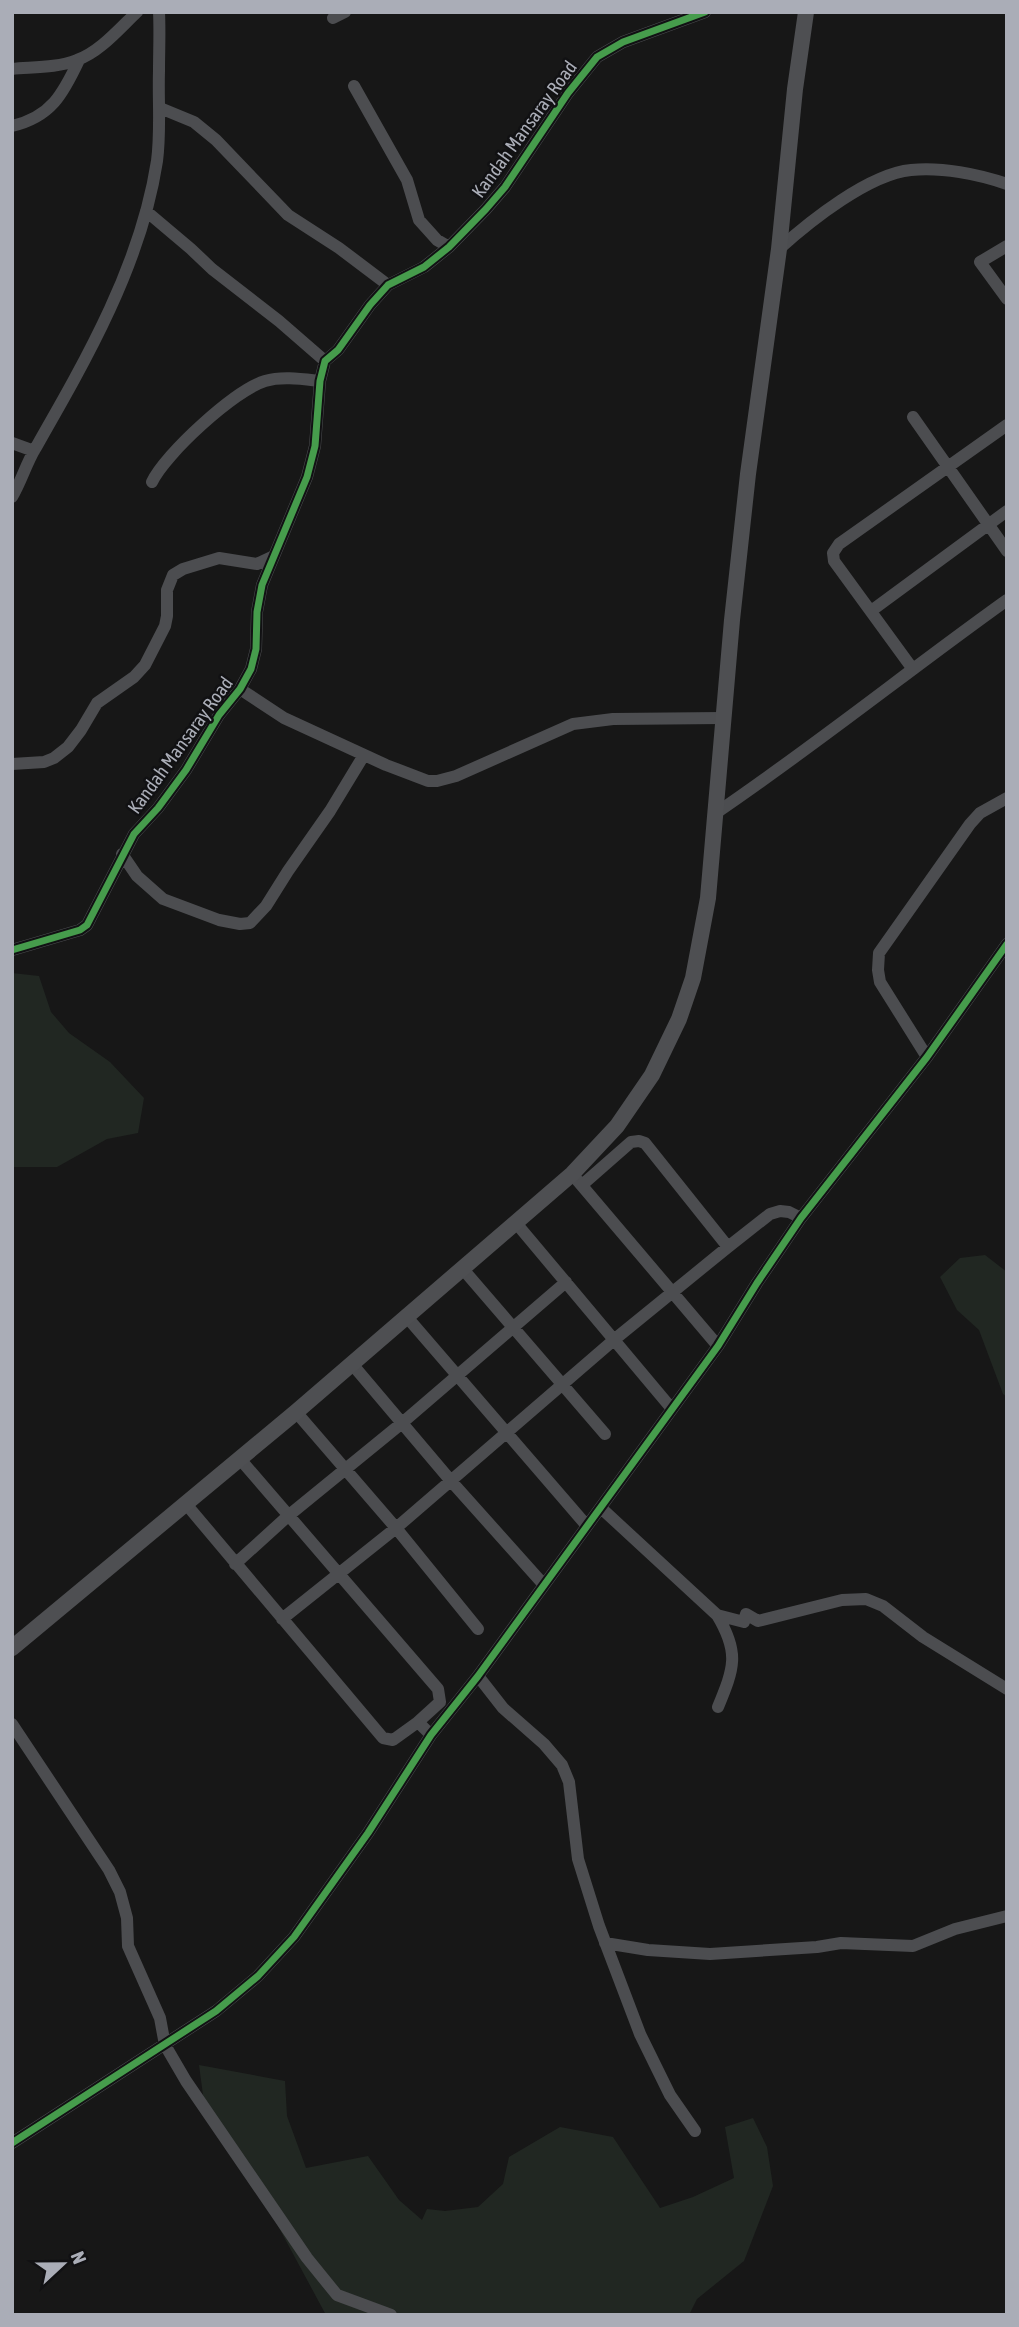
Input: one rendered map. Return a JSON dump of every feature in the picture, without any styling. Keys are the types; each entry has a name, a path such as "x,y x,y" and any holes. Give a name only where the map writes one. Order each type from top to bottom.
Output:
{"main road":[{"path":"12,1647 296,1412 516,1223 577,1179 652,1075 679,1019 693,978 706,909 722,718 748,474 779,249 795,89 806,12"}],"street":[{"path":"12,69 79,60 137,12"},
{"path":"12,497 34,451 60,409 93,345 116,294 145,212 157,160 160,108 159,12"},
{"name":"Kandah Mansaray Road","path":"12,950 80,930 87,925 134,834 158,808 186,770 219,715 251,670 256,649 262,585 307,477 315,446 320,381 325,361 338,350 388,285 424,267 449,247 505,187 568,93 597,57 623,42 705,12"},
{"path":"12,126 41,116 66,86 79,60"},
{"path":"354,86 407,180 419,220 437,240 449,247"},
{"path":"160,108 194,122 216,140 288,215 339,248 388,285"},
{"path":"779,249 801,230 864,186 911,170 986,177 1007,184"},
{"path":"145,212 325,361"},
{"path":"1007,246 980,262 1007,299"},
{"path":"152,482 158,470 175,452 219,411 248,389 266,381 320,381"},
{"path":"913,417 1007,551"},
{"path":"912,668 834,561 833,553 839,544 1007,425"},
{"path":"12,443 34,451"},
{"path":"871,611 1007,511"},
{"path":"12,764 44,762 54,758 68,747 97,703 134,677 145,665 165,626 167,590 173,575 183,569 219,558 257,564 274,556"},
{"path":"716,813 797,758 912,668 1007,600"},
{"path":"240,689 284,718 428,781 456,776 573,724 613,719 722,718"},
{"path":"122,854 137,876 163,900 219,920 250,923 267,906 364,755"},
{"path":"927,1057 880,982 879,953 970,824 980,813 1007,798"},
{"path":"12,2143 216,2011 258,1976 295,1937 368,1833 431,1735 478,1676 718,1346 800,1218 927,1057 1007,944"},
{"path":"718,1346 577,1179 631,1142 645,1143 727,1247"},
{"path":"282,1619 396,1528 615,1339 727,1247 770,1214 789,1212 800,1218"},
{"path":"516,1223 672,1409"},
{"path":"462,1268 604,1434"},
{"path":"235,1564 288,1516 402,1423 566,1282"},
{"path":"406,1316 587,1526"},
{"path":"352,1364 544,1585"},
{"path":"296,1412 478,1629"},
{"path":"186,1504 383,1738 393,1740 418,1722 440,1702 438,1689 240,1459"},
{"path":"601,1508 717,1615 727,1632 733,1671 718,1707"},
{"path":"717,1615 744,1622 746,1614 758,1621 842,1600 866,1599 883,1606 923,1637 1007,1689"},
{"path":"478,1676 503,1708 544,1744 562,1765 569,1782 578,1859 606,1943 640,2034 670,2095 695,2130"},
{"path":"418,1722 431,1735"},
{"path":"12,1724 109,1870 120,1892 127,1918 128,1946 160,2018 164,2045 307,2258 337,2295 391,2315"},
{"path":"606,1943 648,1950 710,1954 841,1943 913,1946 955,1929 1007,1916"}],"shaded area":[{"path":"12,973 39,976 51,1012 69,1033 110,1062 144,1098 138,1133 107,1139 57,1167 12,1167"},
{"path":"985,1255 1007,1272 1007,1397 1003,1394 979,1330 957,1310 940,1277 960,1258"},
{"path":"199,2065 285,2081 287,2116 306,2168 368,2156 399,2200 422,2220 427,2209 445,2211 478,2207 503,2184 509,2157 560,2127 613,2137 660,2208 693,2197 734,2178 725,2127 753,2118 767,2147 773,2186 744,2261 697,2299 689,2315 326,2315 243,2161 205,2110"}],"cycle path":[{"path":"12,950 80,930 87,925 134,834 158,808 186,770 251,669 256,649 257,612 262,585 307,477 315,446 320,381 325,361 338,350 388,285 424,267 449,247 486,209 505,187 568,93 597,57 623,42 705,12"},
{"path":"12,2143 216,2011 258,1976 294,1937 368,1833 431,1735 478,1676 718,1346 801,1218 927,1057 1007,944"}]}
